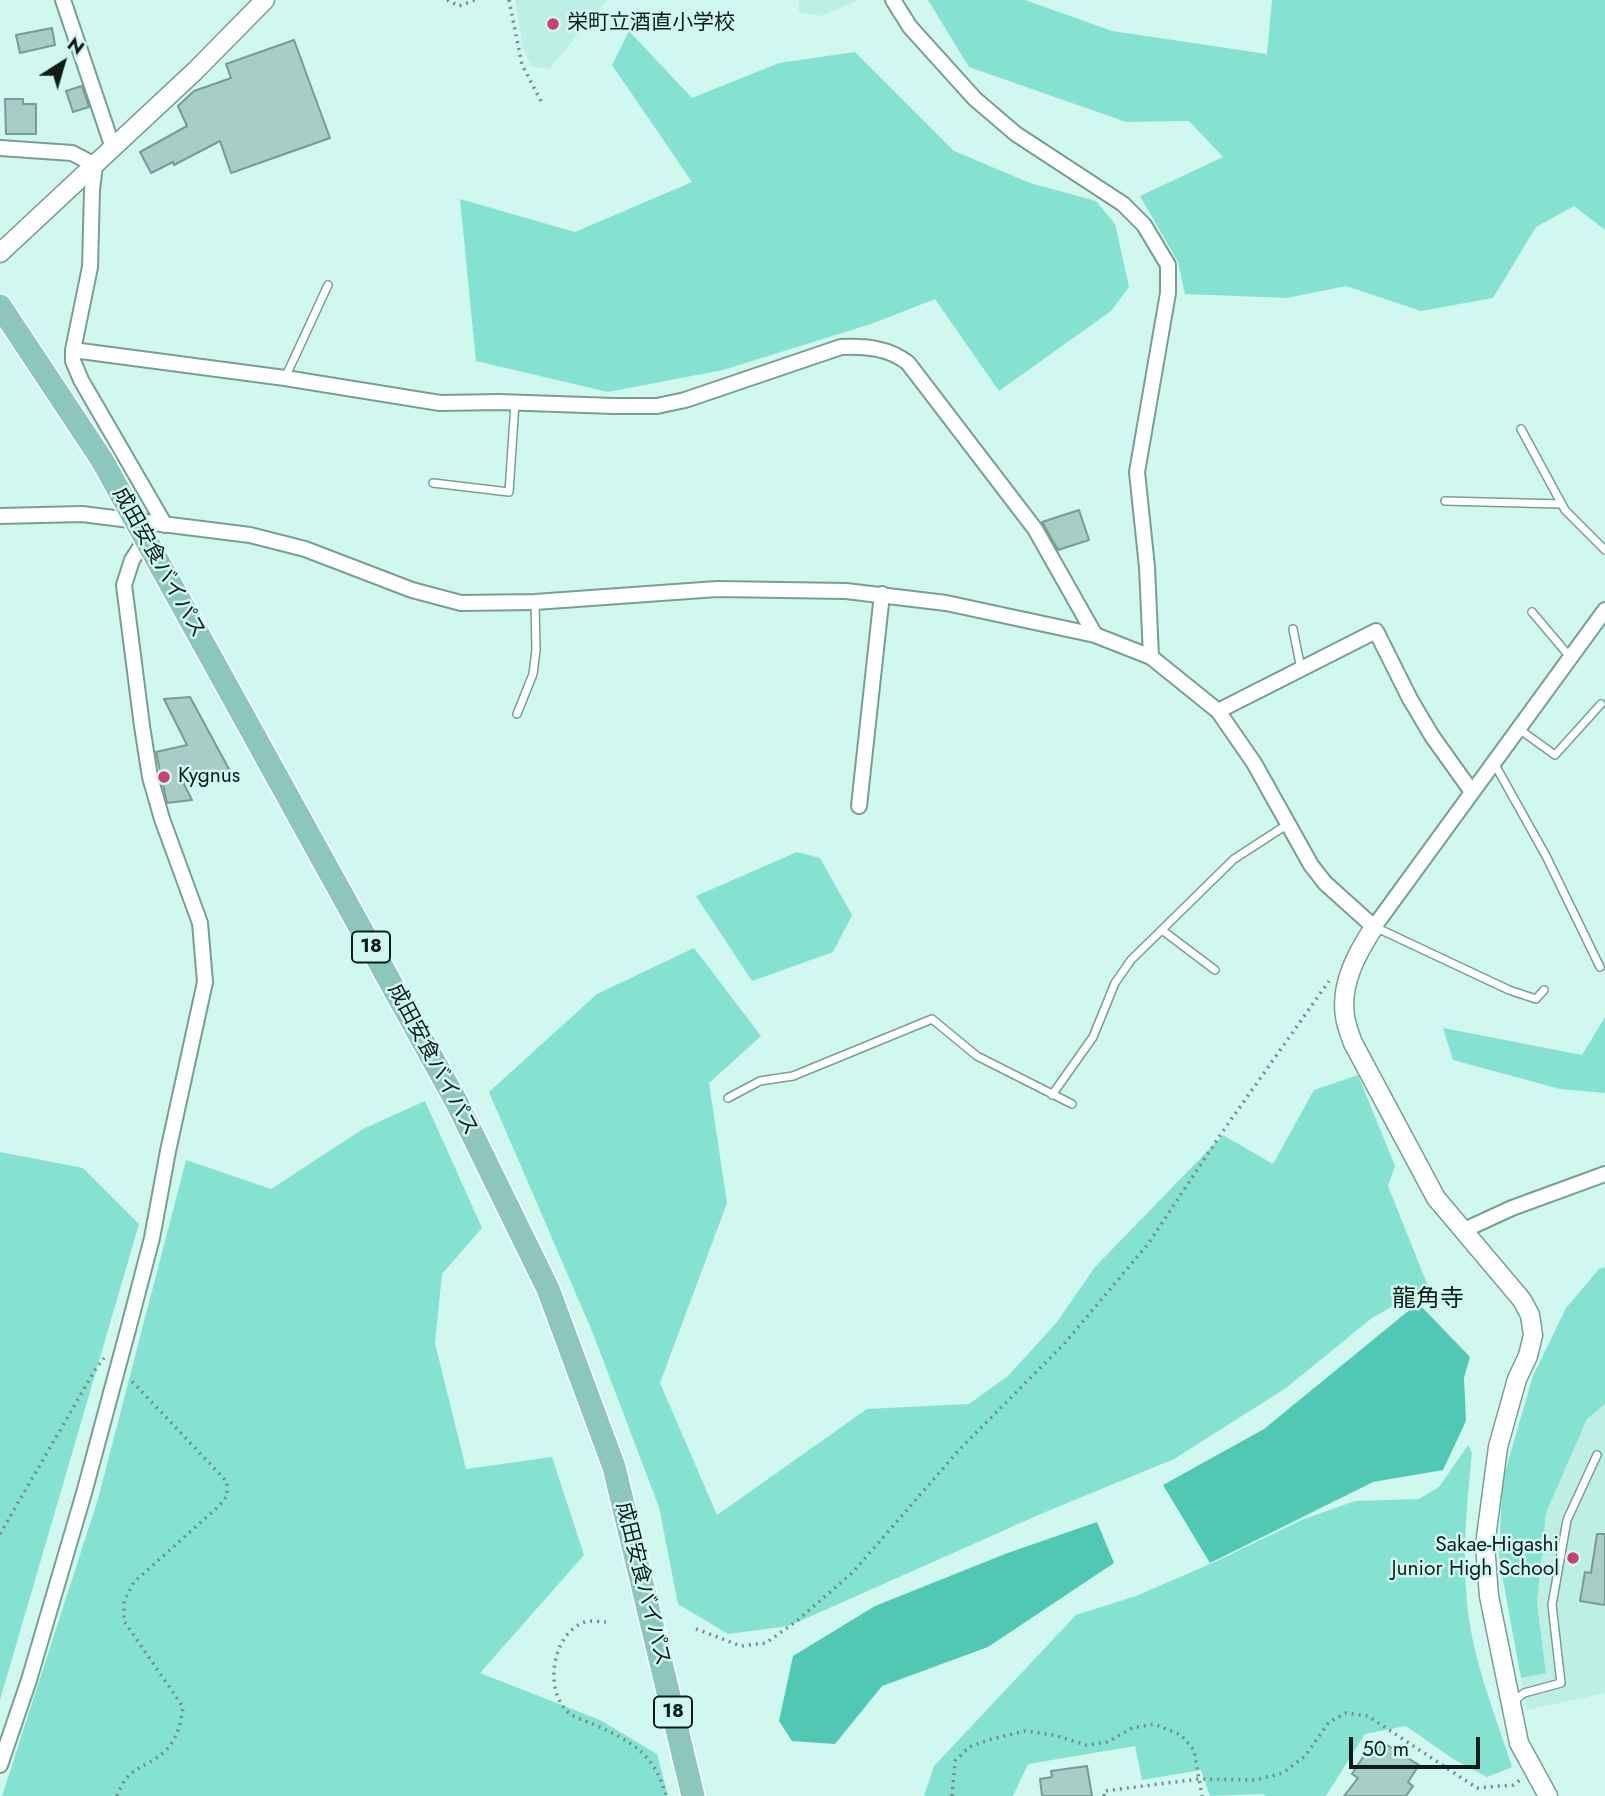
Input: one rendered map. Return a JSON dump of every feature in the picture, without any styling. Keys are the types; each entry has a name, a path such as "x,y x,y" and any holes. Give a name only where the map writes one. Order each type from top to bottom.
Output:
{"main road":[{"name":"成田安食バイパス","path":"0,306 102,460 457,1104 548,1289 614,1467 693,1796"}],"street":[{"path":"63,0 113,148"},
{"path":"0,253 195,71 265,0"},
{"path":"893,0 910,27 975,99 1016,134 1123,204 1144,225 1168,265 1168,293 1137,472 1147,567 1151,657"},
{"path":"0,148 72,153 95,165"},
{"path":"95,165 90,267 73,361 81,380 165,525"},
{"path":"73,350 285,377 440,403 657,406 685,400 841,347 858,346 895,353 908,363 1035,530 1096,635"},
{"path":"0,516 82,514 140,531 165,525 250,535 305,549 412,590 461,603 535,602 717,589 882,594 946,603 1096,635 1151,657 1218,711 1235,733 1311,864 1325,883 1374,926"},
{"path":"0,1765 85,1493 129,1326 152,1238 167,1151 205,982 200,923 162,819 150,777 142,726 124,585 140,531"},
{"path":"859,806 882,594"},
{"path":"1548,1796 1519,1743 1489,1596 1485,1545 1498,1447 1517,1379 1528,1356 1533,1335 1530,1315 1522,1300 1436,1198 1403,1141 1353,1043 1345,1017 1345,989 1358,952 1374,926 1605,610"},
{"path":"1218,711 1376,632 1432,736 1472,792"},
{"path":"1462,1231 1512,1208 1605,1174"}],"lane":[{"path":"285,377 328,285"},
{"path":"433,483 509,492 515,403"},
{"path":"1521,429 1561,504 1605,550"},
{"path":"1445,500 1561,504"},
{"path":"517,714 533,674 536,650 535,602"},
{"path":"1532,612 1570,658"},
{"path":"1293,629 1301,669"},
{"path":"1518,729 1555,755 1601,704"},
{"path":"1493,763 1546,856 1600,967"},
{"path":"1052,1095 1093,1037 1115,982 1131,960 1234,859 1288,824"},
{"path":"1374,926 1509,990 1536,999 1544,990"},
{"path":"1162,930 1215,970"},
{"path":"728,1098 760,1081 793,1076 932,1019 977,1056 1073,1104"},
{"path":"1510,1703 1524,1693 1562,1683 1552,1605 1567,1520 1597,1455"}],"path":[{"path":"446,0 459,6 475,0"},
{"path":"509,0 522,65 541,101"},
{"path":"695,1629 741,1646 766,1643 798,1620 853,1572 959,1450 1063,1344 1148,1244 1223,1131 1330,980"},
{"path":"0,1534 94,1370 129,1326"},
{"path":"117,1796 122,1782 130,1772 164,1753 175,1739 183,1707 124,1622 124,1601 134,1582 227,1496 227,1482 118,1367"},
{"path":"607,1622 587,1621 564,1639 557,1653 554,1676 556,1696 569,1713 626,1739 649,1759 662,1778 666,1796"},
{"path":"1104,1796 1104,1791 1199,1779 1255,1780 1283,1773 1305,1756 1329,1722 1346,1713 1368,1716 1477,1788 1513,1785 1533,1770"},
{"path":"952,1796 955,1761 969,1747 988,1740 1025,1731 1054,1735 1086,1745 1108,1742 1132,1728 1154,1724 1181,1735 1194,1750 1202,1796"}],"shaded area":[{"name":"栄町立酒直小学校","path":"515,0 607,0 549,69 531,66 523,47"},
{"path":"799,0 859,0 821,16 799,12"},
{"path":"928,0 1025,0 1112,31 1267,54 1272,0 1605,0 1605,230 1574,206 1536,227 1493,298 1421,311 1346,286 1287,298 1185,294 1178,262 1140,196 1223,157 1189,121 1126,122 969,67"},
{"path":"629,31 692,98 779,63 855,52 954,151 1030,183 1096,201 1115,224 1129,287 1111,311 999,391 935,299 871,324 723,370 608,392 476,361 460,199 575,232 692,182 612,65"},
{"path":"797,852 820,858 852,915 833,952 752,981 696,896"},
{"path":"694,948 761,1036 709,1083 727,1203 660,1383 717,1515 867,1409 969,1404 1008,1376 1057,1322 1095,1267 1223,1135 1273,1164 1314,1090 1358,1075 1395,1166 1388,1186 1428,1286 1372,1318 1286,1388 1174,1459 1043,1513 789,1626 728,1634 678,1604 659,1507 592,1331 489,1092 597,994"},
{"path":"1605,1017 1605,1093 1560,1089 1453,1060 1443,1028 1582,1055"},
{"path":"425,1101 482,1228 442,1274 435,1343 466,1469 552,1457 584,1555 480,1673 600,1720 657,1754 668,1796 2,1796 98,1499 186,1160 271,1189 363,1129"},
{"path":"0,1152 83,1168 139,1224 0,1700"},
{"path":"1605,1267 1605,1404 1587,1419 1546,1513 1537,1603 1546,1673 1521,1678 1499,1559 1502,1482 1533,1376 1566,1308 1599,1269"},
{"path":"1418,1303 1470,1357 1464,1378 1466,1421 1443,1470 1373,1482 1210,1563 1163,1485 1264,1429"},
{"name":"Sakae-Higashi Junior High School","path":"1605,1404 1605,1693 1527,1710 1521,1678 1546,1673 1537,1603 1546,1513 1587,1419"},
{"path":"1468,1445 1472,1453 1465,1546 1467,1602 1485,1686 1512,1767 1487,1777 1453,1759 1406,1726 1365,1734 1326,1796 1210,1796 1201,1770 1142,1780 1135,1746 1028,1764 1013,1796 924,1796 934,1766 1076,1615 1136,1596 1304,1519 1355,1501 1419,1499 1439,1487"},
{"path":"1097,1522 1114,1563 988,1647 882,1686 835,1744 792,1741 779,1721 793,1656 875,1606 1005,1554"}],"building":[{"path":"52,28 55,45 20,53 16,35"},
{"path":"294,40 330,138 231,173 220,141 174,165 173,162 151,173 140,152 187,126 178,106 194,91 231,78 226,64"},
{"path":"82,86 89,107 73,112 66,91"},
{"path":"5,99 23,99 23,104 36,104 36,134 6,134"},
{"path":"1079,510 1089,540 1058,550 1042,522"},
{"path":"190,697 230,771 183,782 192,800 167,803 156,752 187,745 164,699"},
{"path":"1597,1534 1605,1534 1605,1605 1580,1601 1585,1572 1591,1573"},
{"path":"1377,1745 1384,1749 1387,1745 1419,1765 1408,1782 1413,1786 1406,1796 1344,1796 1358,1778 1352,1774 1365,1754 1369,1756"},
{"path":"1087,1766 1092,1796 1042,1796 1040,1779 1052,1777 1051,1771"}],"place":[{"name":"栄町立酒直小学校","path":"553,24"},
{"name":"Kygnus","path":"164,777"},
{"name":"Sakae-Higashi Junior High School","path":"1573,1558"}],"district":[{"name":"龍角寺","path":"1428,1300"}]}
